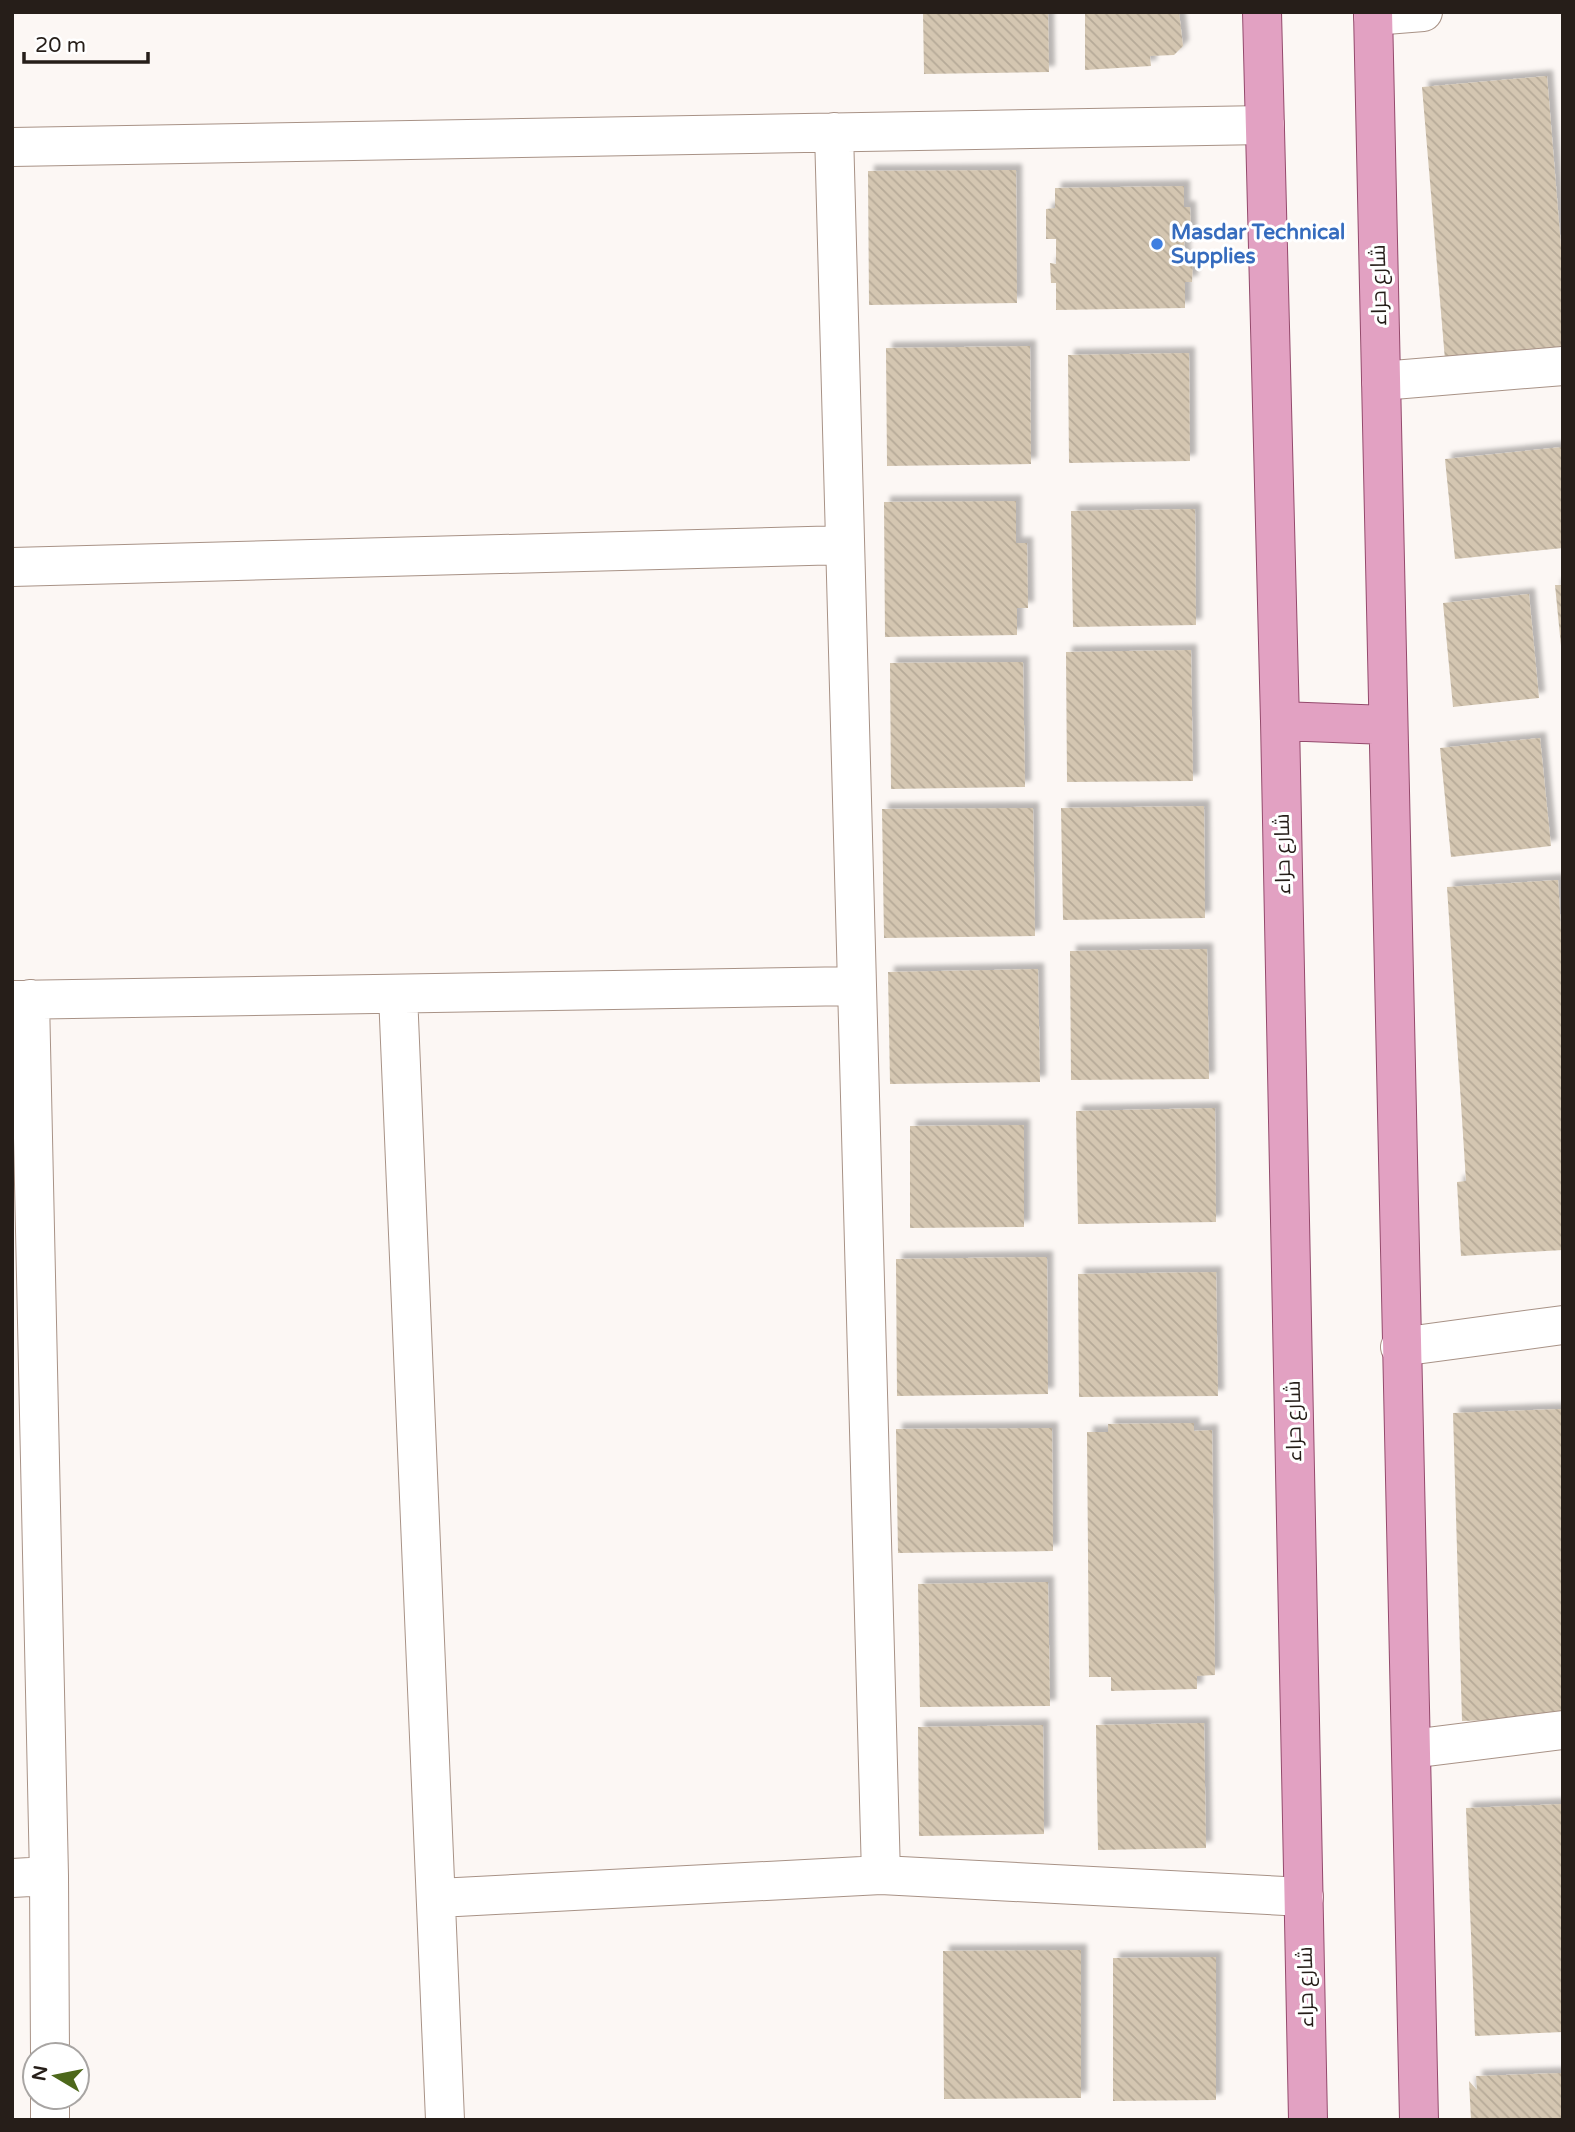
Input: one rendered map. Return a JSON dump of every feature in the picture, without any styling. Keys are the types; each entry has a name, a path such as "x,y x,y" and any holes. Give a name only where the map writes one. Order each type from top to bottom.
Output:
{"main road":[{"name":"شارع حراء","path":"1262,12 1280,721 1308,2120"},
{"name":"شارع حراء","path":"1373,14 1400,1347 1419,2120"},
{"path":"1280,721 1387,725"}],"street":[{"path":"1373,14 1423,12"},
{"path":"12,147 1265,125"},
{"path":"834,132 881,1875"},
{"path":"1381,381 1563,366"},
{"path":"12,567 845,545"},
{"path":"49,2041 31,1877 21,1000 857,986"},
{"path":"398,994 438,1898 445,2120"},
{"path":"1400,1347 1563,1325"},
{"path":"1411,1749 1563,1730"},
{"path":"438,1898 881,1875 1304,1897"}],"building":[{"path":"923,12 1048,12 1049,72 924,74"},
{"path":"1085,12 1179,12 1183,46 1174,55 1150,56 1151,66 1085,70"},
{"path":"1547,76 1563,271 1563,350 1445,360 1422,87"},
{"path":"1016,170 1017,303 869,305 868,171"},
{"path":"1184,186 1184,207 1190,207 1191,237 1184,237 1185,262 1193,262 1192,282 1185,282 1185,308 1056,310 1056,283 1051,283 1050,263 1056,264 1056,239 1046,239 1046,209 1055,208 1055,188"},
{"path":"1030,346 1031,464 887,466 886,348"},
{"path":"1189,353 1190,461 1069,463 1068,355"},
{"path":"1563,447 1563,548 1455,559 1445,459"},
{"path":"1016,501 1016,543 1027,543 1028,608 1017,608 1017,635 885,637 884,502"},
{"path":"1195,509 1196,625 1073,627 1071,511"},
{"path":"1555,585 1563,585 1563,646 1561,646"},
{"path":"1529,594 1539,698 1453,707 1443,603"},
{"path":"1191,650 1193,781 1067,782 1066,652"},
{"path":"1023,662 1025,787 891,789 890,663"},
{"path":"1540,738 1551,846 1451,857 1440,748"},
{"path":"1204,806 1205,918 1063,920 1061,808"},
{"path":"1033,808 1035,936 884,938 882,809"},
{"path":"1558,880 1563,964 1563,1250 1461,1256 1457,1182 1466,1181 1447,887"},
{"path":"1207,949 1209,1079 1071,1080 1070,951"},
{"path":"1038,969 1040,1082 890,1084 888,972"},
{"path":"1215,1108 1216,1222 1078,1224 1076,1111"},
{"path":"1024,1125 1024,1227 910,1228 910,1126"},
{"path":"1047,1257 1048,1394 897,1396 896,1259"},
{"path":"1216,1272 1218,1396 1079,1397 1078,1274"},
{"path":"1562,1409 1563,1718 1462,1721 1453,1413"},
{"path":"1194,1423 1194,1431 1212,1430 1215,1675 1197,1676 1197,1689 1111,1691 1111,1677 1089,1677 1087,1432 1108,1432 1108,1424"},
{"path":"1052,1428 1053,1551 898,1553 896,1429"},
{"path":"1048,1582 1050,1706 920,1707 918,1584"},
{"path":"1204,1723 1206,1848 1098,1850 1096,1725"},
{"path":"1043,1725 1044,1834 919,1836 918,1727"},
{"path":"1563,1804 1563,2032 1475,2036 1466,1808"},
{"path":"1081,1950 1081,2098 944,2099 943,1951"},
{"path":"1216,1957 1216,2100 1113,2101 1113,1958"},
{"path":"1563,2073 1563,2120 1471,2120 1469,2081 1477,2090 1476,2076"}],"place":[{"name":"Masdar Technical Supplies","path":"1157,244"}]}
